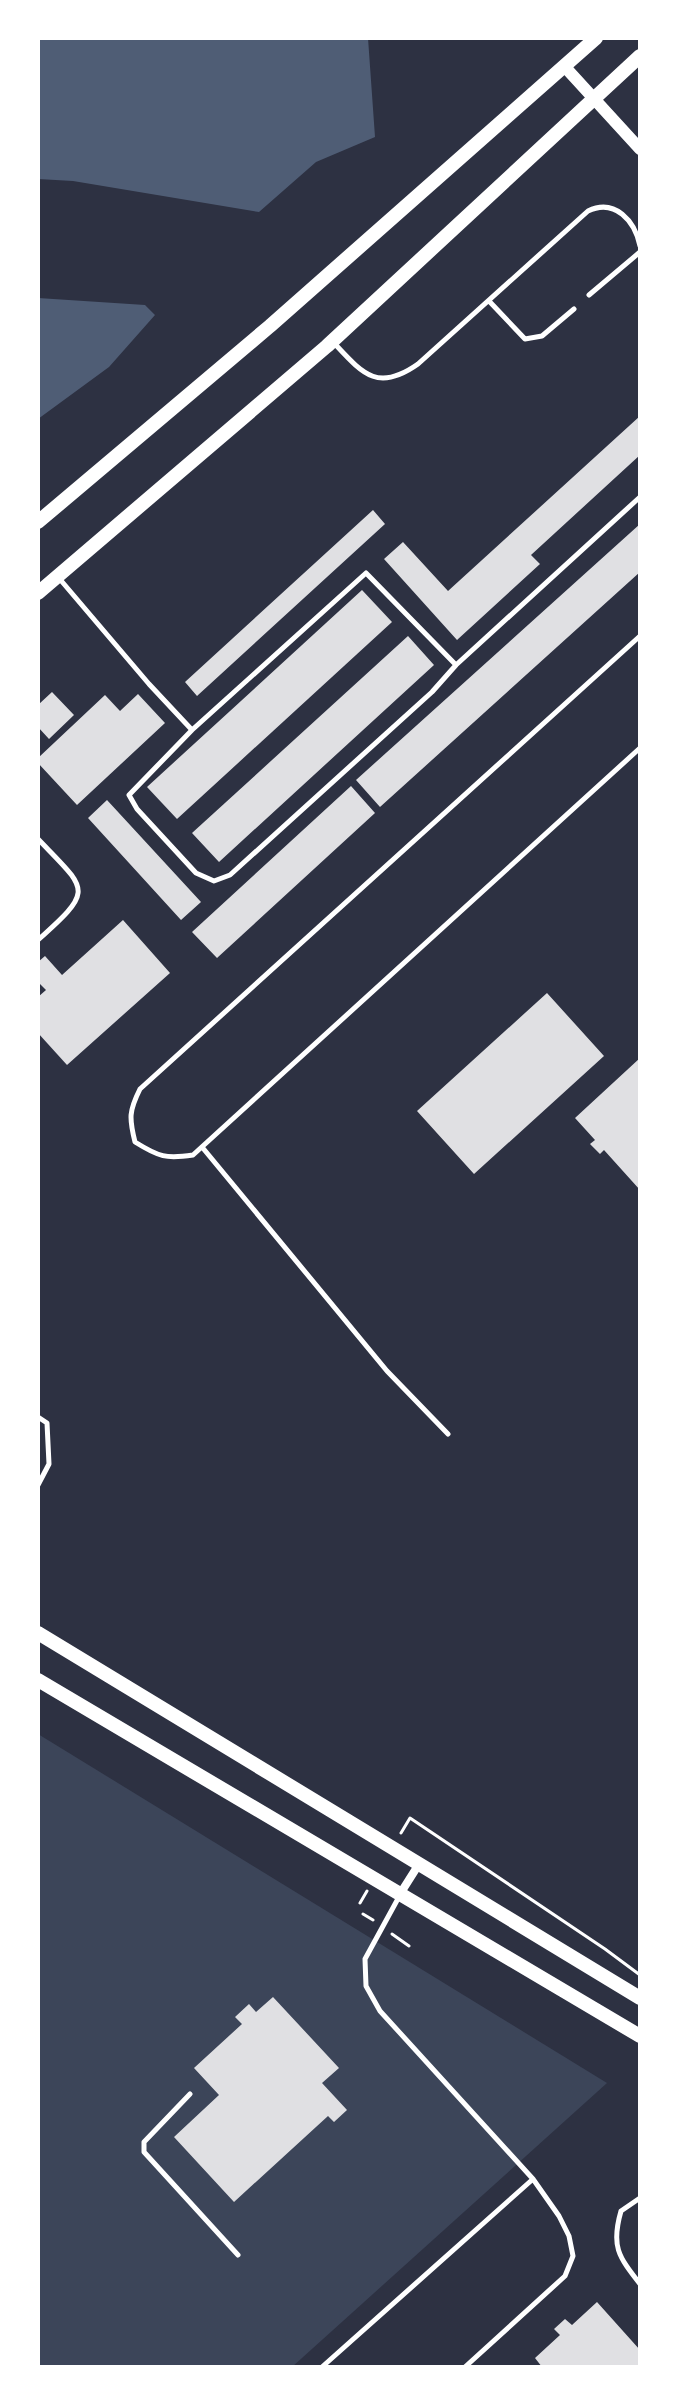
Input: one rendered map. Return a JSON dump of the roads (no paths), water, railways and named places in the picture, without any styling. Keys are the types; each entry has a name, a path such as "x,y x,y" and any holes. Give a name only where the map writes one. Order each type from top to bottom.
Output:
{"main road":[{"path":"38,522 270,326 596,38"},
{"path":"38,593 333,341 640,56"},
{"path":"38,1633 640,1998"},
{"path":"38,1680 640,2036"}],"street":[{"path":"565,67 640,149"},
{"path":"400,1894 419,1864"}],"lane":[{"path":"333,341 361,373 383,379 400,377 588,211 600,206 610,208 629,220 637,231 640,249 589,295"},
{"path":"489,301 525,339 542,336 574,309"},
{"path":"456,665 366,573 192,730 129,795 137,809 196,873 214,881 230,875 640,497"},
{"path":"57,577 192,730"},
{"path":"640,636 140,1089 131,1107 130,1122 135,1142 157,1156 173,1158 193,1155 640,748"},
{"path":"38,839 75,877 79,892 73,909 38,940"},
{"path":"202,1147 387,1371 448,1434"},
{"path":"38,1417 47,1423 49,1464 38,1485"},
{"path":"400,1894 365,1959 366,1986 380,2011 533,2179 559,2216 569,2236 573,2256 565,2276 465,2367"},
{"path":"190,2094 144,2142 144,2152 238,2255"},
{"path":"322,2367 533,2179"},
{"path":"640,2198 621,2211 614,2235 620,2255 640,2284"}]}
